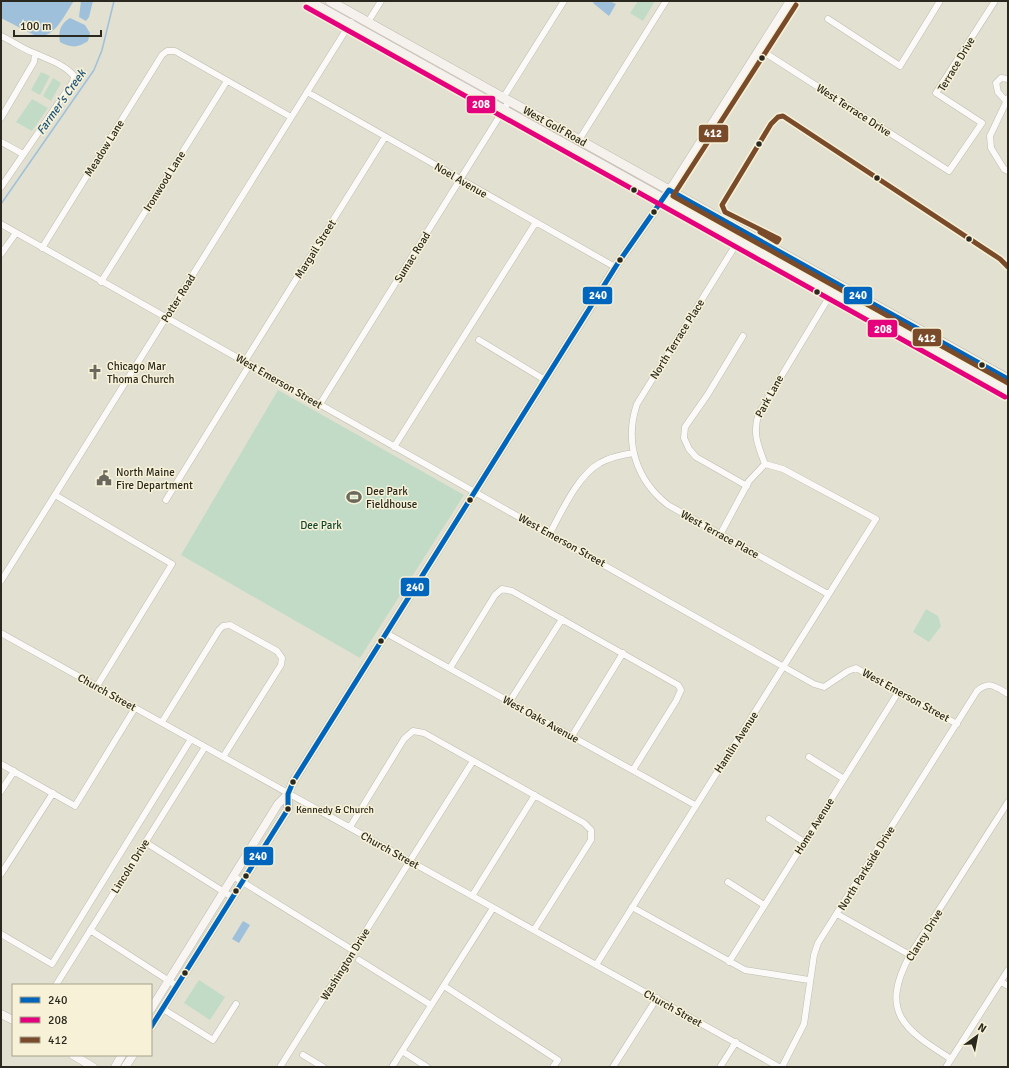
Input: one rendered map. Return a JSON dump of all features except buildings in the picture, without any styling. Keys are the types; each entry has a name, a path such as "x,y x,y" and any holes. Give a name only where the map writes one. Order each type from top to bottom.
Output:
{"main road":[{"name":"West Golf Road","path":"309,1 1008,391"},
{"name":"West Golf Road","path":"330,1 1008,379"}],"street":[{"path":"368,22 381,1"},
{"name":"Sumac Road","path":"320,404 503,110 506,99 564,1"},
{"path":"579,140 666,1"},
{"path":"152,1026 288,809 288,794 292,782 615,267 669,190 790,1"},
{"path":"828,19 900,66 940,1"},
{"name":"Terrace Drive","path":"949,171 982,123 936,93 995,1"},
{"name":"Potter Road","path":"1,581 355,15"},
{"path":"1,36 35,54 42,55 70,71 74,76 73,82 1,187"},
{"name":"West Terrace Drive","path":"759,49 949,171"},
{"name":"Meadow Lane","path":"42,248 162,55 167,50 174,51 227,81"},
{"path":"1,118 34,62 35,54"},
{"path":"1008,79 1001,78 996,83 998,92 1007,99 990,136 991,148 1004,169 1008,171"},
{"path":"227,81 291,118"},
{"name":"Ironwood Lane","path":"101,282 227,81"},
{"name":"Noel Avenue","path":"307,92 615,267"},
{"name":"Margail Street","path":"166,500 385,137"},
{"path":"1,142 23,154"},
{"path":"394,447 536,222"},
{"name":"West Emerson Street","path":"1,224 394,447 550,533 814,684 824,687 848,671 856,668 957,724"},
{"name":"North Terrace Place","path":"633,453 631,432 637,404 744,232"},
{"path":"1,254 16,233"},
{"name":"Park Lane","path":"765,464 755,432 755,422 758,413 837,284"},
{"path":"743,336 708,394 685,427 684,438 690,450 696,457 747,486"},
{"path":"479,340 545,380"},
{"path":"550,533 578,485 592,468 609,459 633,453"},
{"name":"West Terrace Place","path":"633,453 644,479 658,497 668,505 721,533 828,594"},
{"path":"721,533 753,476 765,464"},
{"name":"Hamlin Avenue","path":"596,964 876,519 783,469 765,464"},
{"path":"55,496 172,564 97,686"},
{"path":"450,668 494,595 502,589 512,591 674,682 681,690 676,701 633,770"},
{"path":"510,701 562,619"},
{"path":"162,722 219,630 224,626 230,625 277,651 282,658 281,666 223,757"},
{"name":"Church Street","path":"1,633 781,1067"},
{"name":"West Oaks Avenue","path":"386,633 696,805"},
{"path":"572,736 623,653"},
{"name":"North Parkside Drive","path":"781,1067 804,1024 809,980 816,949 837,914 977,691 986,685 996,687 1008,694"},
{"name":"Home Avenue","path":"729,962 899,691"},
{"path":"1,764 75,806 135,708"},
{"path":"350,827 404,739 413,731 424,733 535,795 584,823 592,830 591,840 534,930"},
{"name":"Lincoln Drive","path":"1,934 52,964 191,739"},
{"name":"Lincoln Drive","path":"57,984 205,747"},
{"path":"809,757 844,779"},
{"name":"Washington Drive","path":"280,1067 411,862 473,761"},
{"path":"1,791 14,771"},
{"path":"1,874 53,793"},
{"path":"152,1007 278,804 288,794"},
{"path":"472,896 535,795"},
{"name":"Clancy Drive","path":"952,1059 914,1034 901,1016 896,997 896,987 900,974 910,955 1008,802"},
{"path":"769,819 804,842"},
{"path":"145,842 232,897"},
{"path":"233,876 354,951"},
{"path":"728,882 764,905"},
{"path":"632,907 745,970 809,980"},
{"path":"392,1067 493,908"},
{"path":"837,914 910,955"},
{"path":"90,930 177,986"},
{"path":"359,960 431,1005"},
{"path":"946,1067 1008,970"},
{"path":"1001,982 1008,986"},
{"path":"444,986 558,1060 553,1067"},
{"path":"613,1067 657,998"},
{"path":"163,1009 212,1040 236,1004"},
{"path":"1,1014 12,1020"},
{"path":"720,1067 736,1042"},
{"path":"402,1051 427,1067"},
{"path":"303,1055 322,1067"},
{"path":"75,1056 93,1067"},
{"path":"115,1067 121,1056"},
{"path":"125,1067 132,1056"}],"green space":[{"path":"638,1 655,1 643,21 630,13"},
{"path":"41,72 50,76 40,95 31,90"},
{"path":"53,78 61,83 51,101 43,96"},
{"path":"32,99 48,108 32,131 16,122"},
{"name":"Dee Park","path":"278,390 464,495 360,658 181,555"},
{"path":"926,609 938,616 941,626 929,642 913,632"},
{"path":"199,980 225,997 210,1020 184,1003"}],"water":[{"path":"1,1 74,1 54,30 43,36 36,36 1,18"},
{"path":"81,1 93,1 89,17 86,21 79,17"},
{"path":"595,1 609,1 616,4 609,16 593,3"},
{"path":"70,18 85,25 90,33 88,41 81,45 74,46 60,42 60,28"},
{"path":"243,921 250,925 239,943 232,939"}],"waterway":[{"name":"Farmer's Creek","path":"1,204 94,70 102,50 114,1"}],"transit line":[{"name":"412","path":"796,5 673,196 1008,383"},
{"name":"208","path":"306,7 1005,397"},
{"name":"412","path":"760,232 777,242 779,239 725,212 722,205 771,124 778,117 783,116 1000,259 1008,267"},
{"name":"240","path":"152,1025 288,809 288,794 293,782 618,263 669,190 1008,379"}],"place":[{"name":"Chicago Mar Thoma Church","path":"95,372"},
{"name":"North Maine Fire Department","path":"104,478"},
{"name":"Dee Park Fieldhouse","path":"354,497"},
{"name":"Kennedy & Church","path":"288,809"}]}
